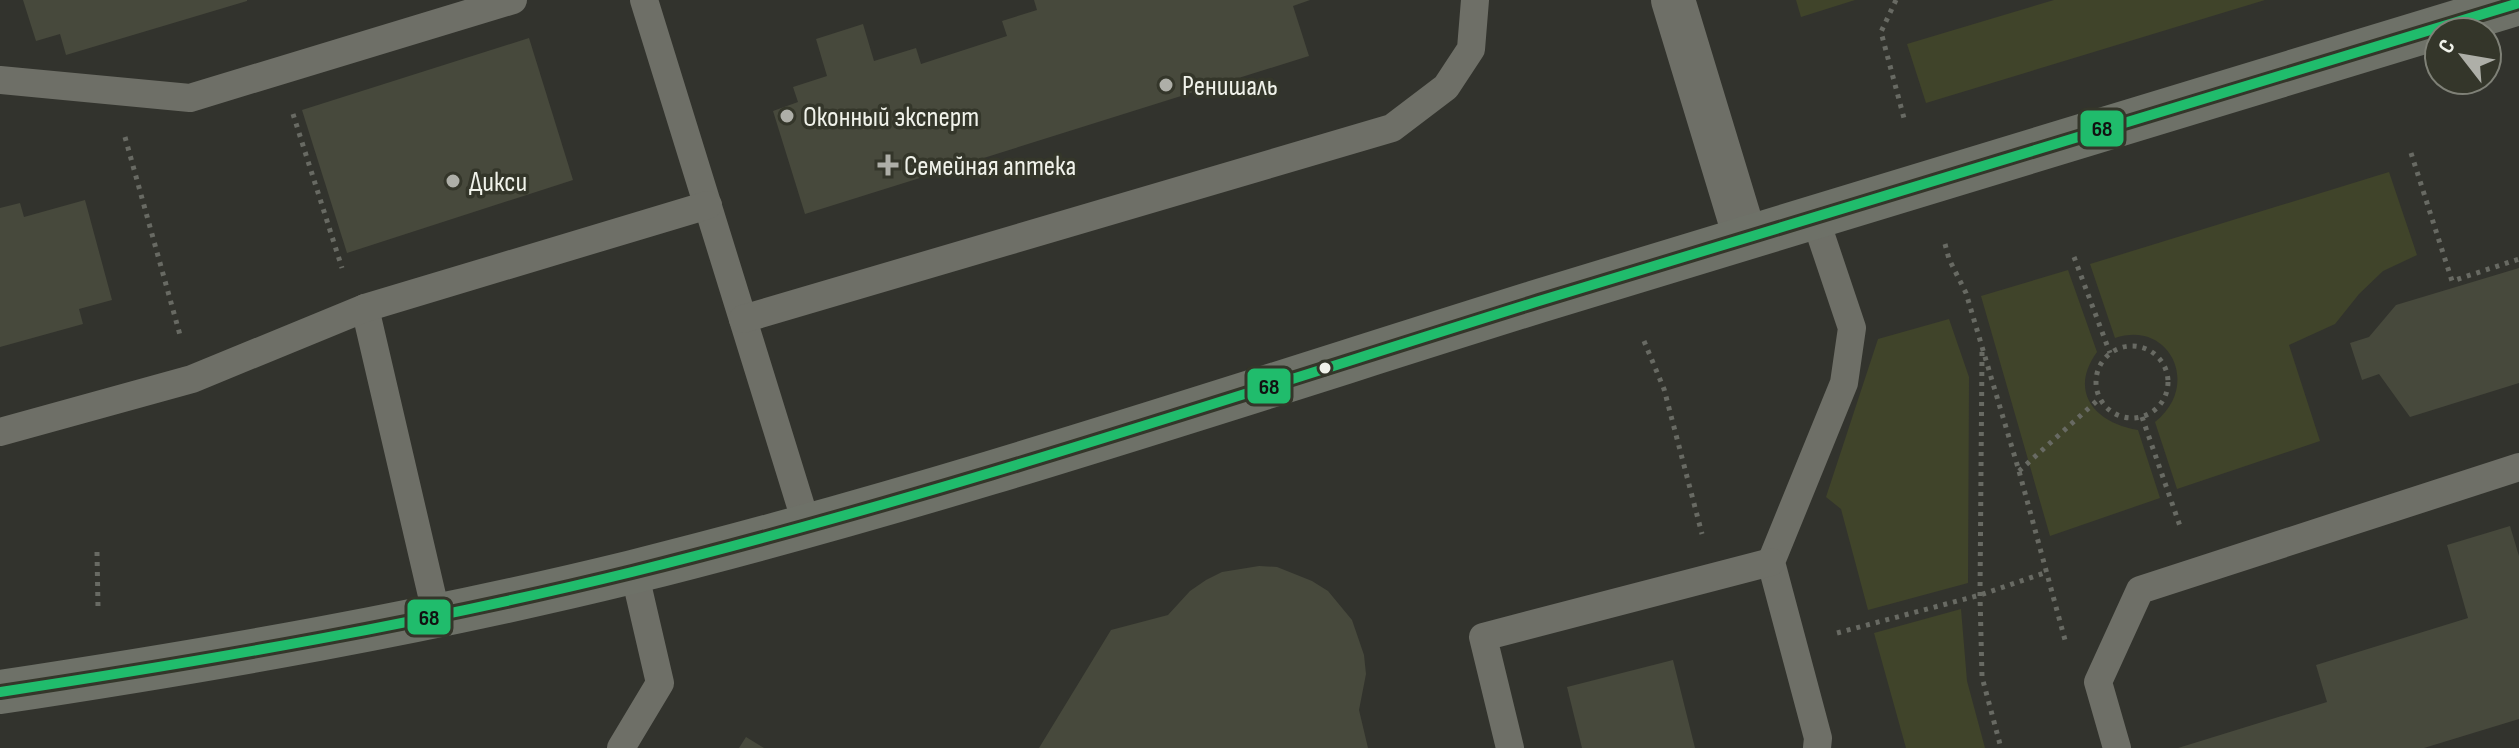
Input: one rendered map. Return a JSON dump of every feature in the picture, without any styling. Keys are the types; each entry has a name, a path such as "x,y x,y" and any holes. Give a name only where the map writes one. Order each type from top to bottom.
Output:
{"main road":[{"path":"0,692 232,656 437,617 807,526 1099,439 1814,215 2519,3"}],"street":[{"path":"1673,0 1745,237"}],"lane":[{"path":"0,80 190,98 513,0"},
{"path":"644,0 807,526"},
{"path":"743,319 1392,128 1446,87 1471,49 1475,0"},
{"path":"0,432 192,379 365,308 708,205"},
{"path":"1814,215 1852,328 1844,383 1771,562 1818,738 1817,748"},
{"path":"365,308 437,617"},
{"path":"2117,748 2098,682 2140,590 2519,467"},
{"path":"1510,748 1483,637 1771,562"},
{"path":"621,748 660,683 634,571"}],"path":[{"path":"1896,0 1881,32 1905,122"},
{"path":"279,71 343,273"},
{"path":"113,91 192,379"},
{"path":"2411,153 2452,281 2519,259"},
{"path":"1945,244 1966,293 2019,471 2071,664 2098,682"},
{"path":"2074,257 2110,353"},
{"path":"1644,341 1664,389 1714,577"},
{"path":"1982,347 1982,677 2001,748"},
{"path":"2142,347 2153,353 2166,371 2168,382 2161,404 2142,417 2118,415 2108,408 2096,387 2101,363 2110,353 2120,348 2142,347"},
{"path":"2019,471 2100,398"},
{"path":"2142,417 2195,571"},
{"path":"97,552 98,607"},
{"path":"1794,645 1980,595 2047,572"}],"green space":[{"path":"1796,0 1855,0 1801,17"},
{"path":"2054,0 2265,0 1926,103 1907,44"},
{"path":"2389,172 2417,255 2383,271 2335,324 2289,345 2320,441 2177,489 2155,422 2169,407 2176,391 2177,374 2173,359 2164,346 2151,338 2134,335 2115,338 2090,264"},
{"path":"2068,270 2097,352 2085,380 2090,403 2109,420 2138,430 2160,498 2050,536 1981,296"},
{"path":"1949,319 1969,377 1968,583 1868,610 1841,509 1826,497 1878,339"},
{"path":"1961,609 1967,681 1985,748 1906,748 1874,633"}],"building":[{"path":"23,0 247,1 66,55 60,34 36,41"},
{"path":"1034,0 1310,0 1293,6 1309,56 805,214 773,111 798,102 793,87 827,76 816,39 863,24 874,61 916,48 921,64 1007,36 1002,21 1037,10"},
{"path":"529,38 573,180 347,253 302,110"},
{"path":"85,200 112,300 79,309 83,324 0,347 0,208 20,203 24,217"},
{"path":"2519,268 2519,383 2410,417 2379,374 2362,380 2350,343 2369,337 2396,305"},
{"path":"2510,526 2519,556 2519,719 2424,748 2178,748 2327,702 2316,665 2468,618 2447,545"},
{"path":"1259,566 1277,567 1312,581 1328,591 1352,620 1364,655 1366,674 1359,710 1368,748 1039,748 1111,630 1168,615 1190,591 1222,572"},
{"path":"1673,660 1695,748 1582,748 1567,687"},
{"path":"746,737 764,748 739,748"}],"transit line":[{"name":"68","path":"0,692 397,624 632,572 860,511 1784,225 2519,3"}],"place":[{"name":"Ренишаль","path":"1166,85"},
{"name":"Оконный эксперт","path":"787,116"},
{"name":"Семейная аптека","path":"888,165"},
{"name":"Дикси","path":"453,181"}]}
